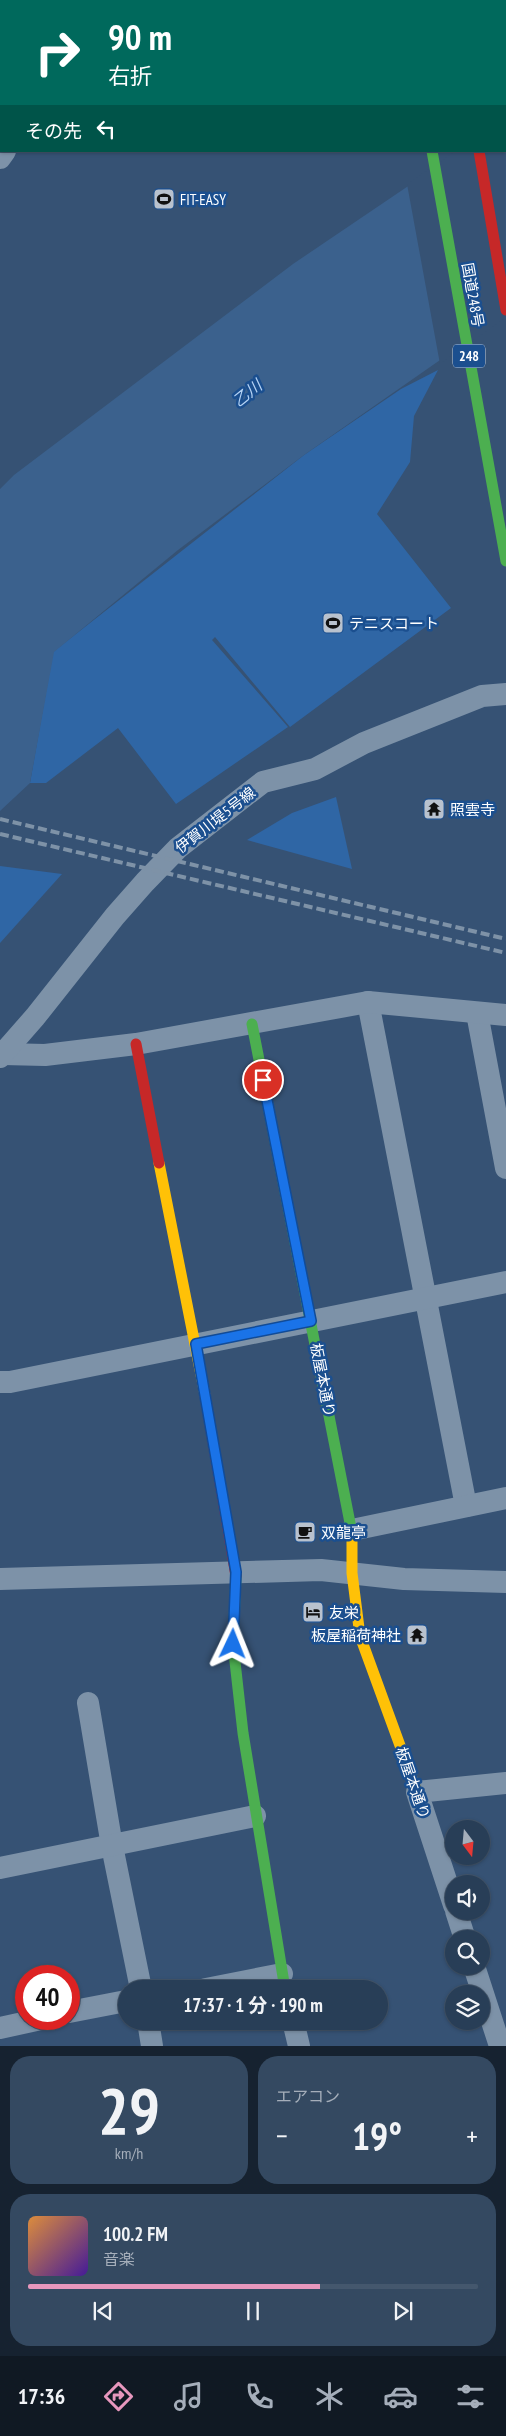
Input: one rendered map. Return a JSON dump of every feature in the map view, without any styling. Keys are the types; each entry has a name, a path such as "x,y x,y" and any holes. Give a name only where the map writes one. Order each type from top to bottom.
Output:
{"main road":[{"name":"国道248号","path":"432,152 506,561"},
{"name":"国道248号","path":"479,152 506,310"},
{"name":"板屋本通り","path":"252,1024 352,1530 352,1573 360,1636 417,1792"},
{"path":"136,1044 164,1192 196,1344 236,1572 233,1644 243,1733 255,1816 284,1980"}],"street":[{"name":"伊賀川堤5号線","path":"2,1055 145,882 178,848 263,782 315,769 364,743 482,696 506,694"},
{"path":"2,1055 45,1055 136,1044 368,1002 506,1015"},
{"path":"368,1002 466,1506"},
{"path":"477,1013 506,1168"},
{"path":"0,1382 10,1382 506,1282"},
{"path":"352,1530 506,1498"},
{"path":"0,1579 320,1570 404,1579 506,1582"},
{"path":"88,1703 112,1846 139,1980"},
{"path":"417,1792 506,1783"},
{"name":"板屋本通り","path":"417,1792 445,1878"},
{"path":"0,1868 255,1816"},
{"path":"477,1975 500,2046"},
{"path":"80,2010 118,2003"},
{"path":"0,2028 15,2025"},
{"path":"149,2030 152,2046"},
{"path":"295,2030 299,2046"}],"shaded area":[{"path":"438,370 414,416 410,462 377,514 451,608 290,727 215,637 212,640 288,727 176,804 118,728 46,783 30,783 53,652 304,455 401,389"},
{"path":"336,797 352,869 247,840 292,813"},
{"path":"0,866 62,874 0,943"}],"water":[{"name":"乙川","path":"459,152 505,152 506,314 304,455 178,550 54,652 30,783 0,811 0,489 14,475 293,264"}],"pier":[{"path":"455,152 505,152 506,317 440,364 407,184"}],"railway":[{"path":"0,819 506,939"},
{"path":"0,834 506,953"}],"traffic: fast":[{"path":"432,152 506,561"},
{"path":"252,1024 352,1533"},
{"path":"236,1576 233,1644 243,1733 284,1980"}],"traffic: slow":[{"path":"159,1163 205,1395"},
{"path":"352,1533 352,1573 360,1636 417,1792"}],"traffic: jam":[{"path":"479,152 506,310"},
{"path":"136,1044 159,1163"},
{"path":"205,1395 236,1576"}],"place":[{"name":"FIT-EASY","path":"164,199"},
{"name":"テニスコート","path":"333,623"},
{"name":"照雲寺","path":"434,809"},
{"name":"双龍亭","path":"305,1532"},
{"name":"友栄","path":"313,1612"},
{"name":"板屋稲荷神社","path":"417,1635"}],"route":[{"path":"233,1644 236,1572 196,1344 311,1321 263,1080"}]}
